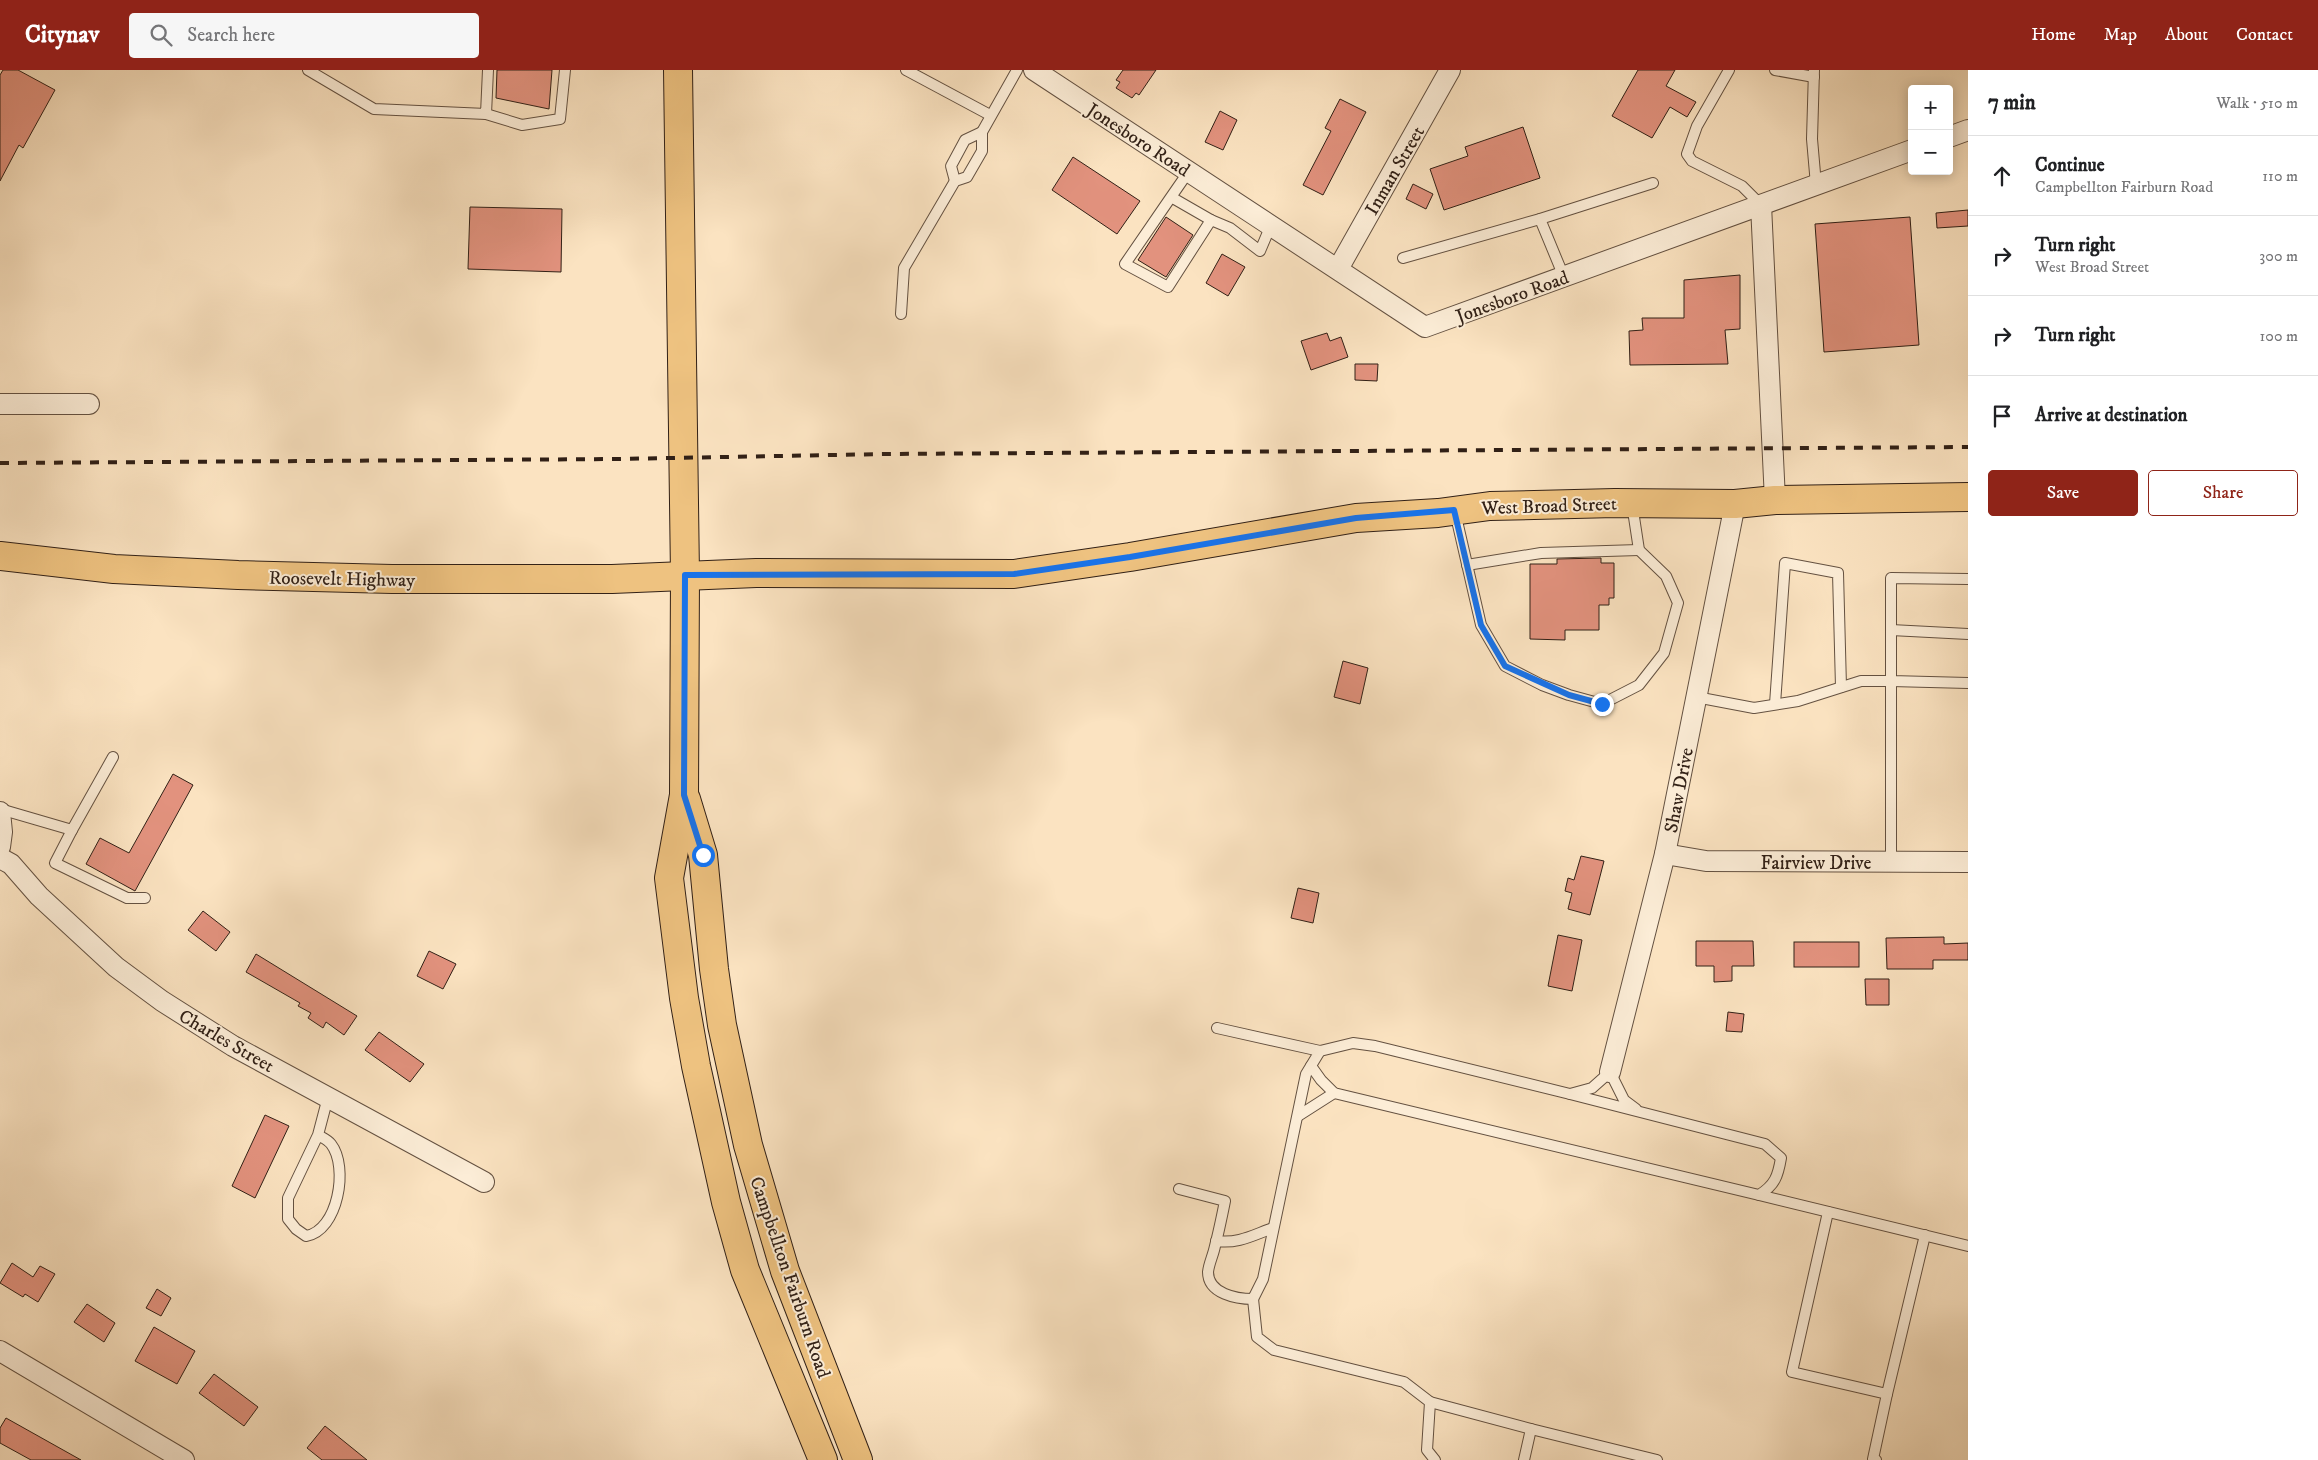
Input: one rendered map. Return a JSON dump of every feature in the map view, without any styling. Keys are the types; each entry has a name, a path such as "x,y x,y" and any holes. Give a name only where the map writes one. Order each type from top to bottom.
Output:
{"main road":[{"name":"Campbellton Fairburn Road","path":"678,70 685,575 684,795 669,878 684,998 710,1135 745,1270 823,1460"},
{"name":"West Broad Street","path":"685,575 1014,574 1130,557 1356,518 1490,506 1632,503 1735,504 1775,500 1968,497"},
{"name":"Roosevelt Highway","path":"0,556 114,569 238,575 392,579 612,579 685,575"},
{"name":"Campbellton Fairburn Road","path":"684,795 703,855 708,921 721,1016 748,1146 785,1271 858,1460"}],"street":[{"name":"Jonesboro Road","path":"1034,70 1426,327 1908,151"},
{"name":"Inman Street","path":"1338,269 1450,70"},
{"path":"1761,205 1775,500"},
{"path":"0,404 89,404"},
{"name":"Shaw Drive","path":"1610,1072 1665,854 1735,504"},
{"path":"0,811 2,832 0,847"},
{"name":"Fairview Drive","path":"1665,854 1706,861 1968,862"},
{"name":"Charles Street","path":"0,858 11,864 39,896 116,967 162,1001 233,1046 484,1182"},
{"path":"0,1351 184,1460"}],"lane":[{"path":"308,70 374,109 486,114 522,125 560,119 564,70"},
{"path":"486,114 488,70"},
{"path":"906,70 990,116"},
{"path":"901,314 904,268 955,182 967,177 982,151 982,132 1017,70"},
{"path":"1729,70 1697,126 1687,154 1692,161 1742,186 1761,205"},
{"path":"1775,70 1814,74 1812,139 1816,185"},
{"path":"955,182 951,166 965,140 982,132"},
{"path":"1189,171 1126,264 1168,287 1211,220"},
{"path":"1403,258 1540,219 1653,183"},
{"path":"1171,197 1211,220 1230,228 1260,251 1271,225"},
{"path":"1540,219 1564,277"},
{"path":"1454,510 1481,625 1505,666 1569,695 1602,704 1639,685 1664,653 1678,603 1666,576 1639,550 1632,503"},
{"path":"1468,565 1541,553 1639,550"},
{"path":"1775,704 1785,563 1838,573 1841,687"},
{"path":"1891,862 1891,578 1968,579"},
{"path":"1891,630 1968,634"},
{"path":"1696,697 1754,708 1798,701 1861,681 1968,683"},
{"path":"113,757 55,863 127,898 145,898"},
{"path":"0,811 72,830"},
{"path":"1217,1028 1320,1051 1353,1043 1375,1046 1766,1144 1781,1158 1778,1178 1770,1188 1759,1195"},
{"path":"1320,1051 1306,1074 1263,1279 1253,1299 1257,1337 1274,1350 1404,1382 1430,1402 1657,1460"},
{"path":"1311,1066 1334,1093 1968,1246"},
{"path":"1570,1094 1592,1088 1610,1072 1624,1100 1641,1112"},
{"path":"1298,1116 1334,1093"},
{"path":"318,1135 330,1143 336,1152 340,1179 336,1203 326,1224 315,1235 306,1236 296,1229 288,1219 288,1198 318,1135 328,1097"},
{"path":"1179,1189 1225,1201 1209,1262 1208,1275 1217,1290 1235,1299 1253,1299"},
{"path":"1828,1212 1792,1372 1887,1394"},
{"path":"1216,1241 1230,1243 1247,1240 1273,1228"},
{"path":"1876,1460 1873,1459 1887,1394 1925,1235"},
{"path":"1430,1402 1427,1450 1435,1460"},
{"path":"1524,1460 1531,1429"}],"building":[{"path":"3,70 18,70 55,90 23,148 19,145 0,181 0,75"},
{"path":"497,70 552,70 549,109 496,98"},
{"path":"1123,70 1156,70 1139,95 1136,93 1132,98 1116,88 1120,82 1116,80"},
{"path":"1638,70 1675,70 1666,86 1696,102 1687,117 1670,107 1652,138 1612,116"},
{"path":"1340,99 1366,112 1323,195 1303,185 1331,131 1325,128"},
{"path":"1220,111 1237,120 1223,150 1205,142"},
{"path":"1523,127 1540,178 1444,210 1430,169 1468,156 1465,147"},
{"path":"1073,157 1140,201 1117,234 1052,190"},
{"path":"1413,184 1433,194 1426,209 1406,199"},
{"path":"470,207 562,209 561,272 468,269"},
{"path":"1968,210 1968,226 1937,228 1936,213"},
{"path":"1166,217 1193,235 1166,277 1138,260"},
{"path":"1910,217 1919,345 1824,352 1815,224"},
{"path":"1222,254 1245,267 1228,296 1206,283"},
{"path":"1740,275 1740,329 1725,330 1728,364 1630,365 1629,331 1643,330 1642,318 1684,318 1684,280"},
{"path":"1327,333 1330,341 1341,337 1348,357 1311,370 1301,341"},
{"path":"1355,364 1378,364 1377,381 1355,380"},
{"path":"1601,558 1601,563 1614,563 1614,598 1609,598 1609,605 1599,605 1599,630 1565,630 1565,640 1530,639 1530,564 1557,564 1557,559"},
{"path":"1343,661 1368,668 1360,704 1334,697"},
{"path":"173,774 193,785 135,891 86,864 100,838 129,853"},
{"path":"1581,856 1604,861 1590,915 1568,909 1572,893 1565,891 1568,878 1574,880"},
{"path":"1298,888 1319,893 1313,923 1291,918"},
{"path":"203,911 230,932 216,951 188,930"},
{"path":"1558,935 1582,940 1572,991 1548,986"},
{"path":"1944,937 1944,944 1968,943 1968,960 1933,960 1933,969 1887,969 1886,938"},
{"path":"1696,941 1753,941 1754,966 1732,966 1732,981 1714,982 1714,966 1696,966"},
{"path":"1794,942 1859,942 1859,967 1794,967"},
{"path":"429,951 456,964 443,989 417,976"},
{"path":"256,954 357,1016 344,1035 326,1022 323,1028 308,1018 311,1013 298,1006 300,1003 246,972"},
{"path":"1865,979 1889,979 1889,1005 1866,1005"},
{"path":"1728,1012 1744,1014 1742,1032 1726,1031"},
{"path":"379,1032 424,1064 410,1082 365,1050"},
{"path":"265,1115 289,1126 255,1198 232,1186"},
{"path":"12,1263 33,1277 40,1266 55,1274 38,1302 25,1294 23,1297 0,1283"},
{"path":"157,1289 171,1298 161,1316 146,1308"},
{"path":"87,1304 115,1323 104,1342 74,1322"},
{"path":"154,1327 195,1351 177,1384 135,1361"},
{"path":"214,1374 258,1407 244,1426 199,1393"},
{"path":"6,1418 81,1460 31,1460 0,1443 0,1428"},
{"path":"325,1426 367,1460 322,1460 307,1448"}],"railway":[{"path":"0,463 618,459 887,454 1968,447"}],"route":[{"path":"703,855 684,795 685,575 756,573 1014,574 1130,557 1356,518 1438,513 1454,510 1481,625 1505,666 1542,685 1602,704"}]}
